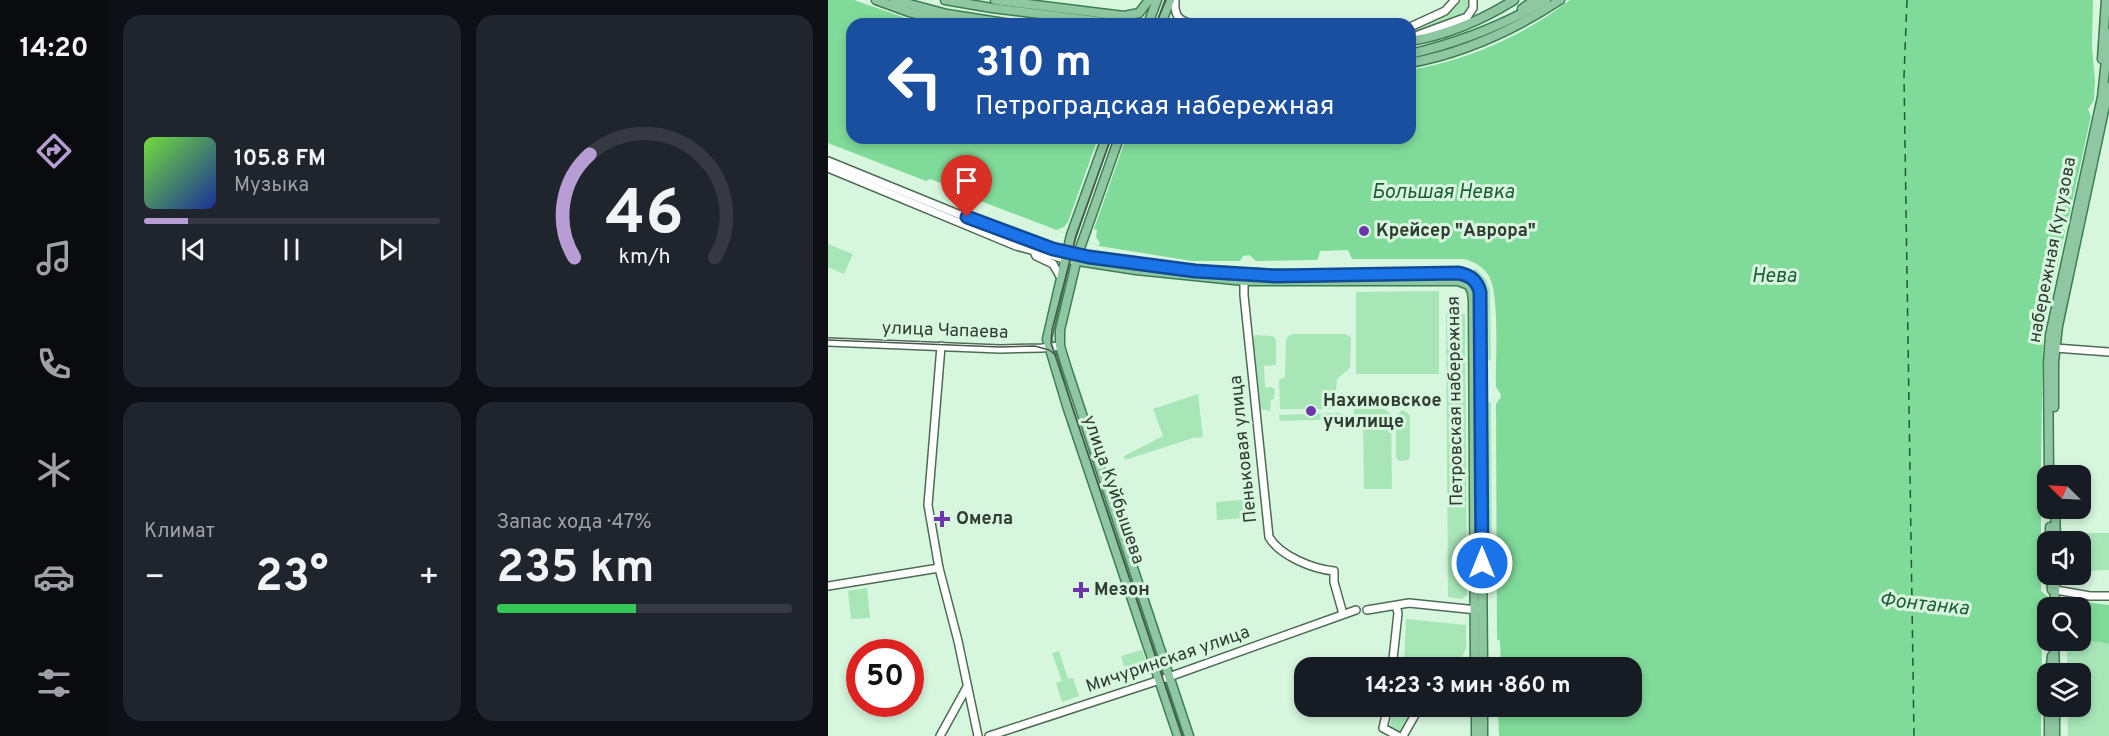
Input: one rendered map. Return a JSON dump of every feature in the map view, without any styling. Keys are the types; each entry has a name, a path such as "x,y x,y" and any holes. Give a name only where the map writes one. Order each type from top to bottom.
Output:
{"main road":[{"path":"876,0 933,18"},
{"path":"894,0 947,14 973,18"},
{"path":"945,0 1072,18"},
{"path":"995,0 1124,16 1139,13 1149,0"},
{"path":"1150,18 1157,0"},
{"path":"1164,18 1172,0"},
{"path":"1416,39 1428,38 1470,24 1514,0"},
{"path":"1507,20 1534,0"},
{"path":"1416,52 1476,34 1546,0"},
{"path":"1416,62 1480,42 1534,17 1560,0"},
{"path":"2106,0 2102,49 2107,83"},
{"name":"набережная Кутузова","path":"2055,465 2055,348 2107,83 2109,33"},
{"name":"набережная Кутузова","path":"2049,465 2050,335 2107,83"},
{"name":"улица Куйбышева","path":"1104,144 1071,236 1047,335 1049,348 1178,736"},
{"name":"улица Куйбышева","path":"1117,144 1077,258 1060,330 1060,346 1189,736"},
{"path":"1066,255 1244,278"},
{"name":"Петровская набережная","path":"1244,278 1464,278 1470,286 1473,300 1479,610 1482,657"},
{"name":"Петровская набережная","path":"1476,657 1479,610"},
{"path":"1476,717 1476,736"},
{"path":"1483,717 1483,736"},
{"path":"2049,717 2049,736"},
{"path":"2055,717 2055,736"}],"street":[{"path":"1172,0 1174,12 1180,18"},
{"path":"1416,24 1445,11 1455,0"},
{"path":"1416,38 1467,17 1473,8 1473,0"},
{"path":"828,160 985,225 1066,255"},
{"path":"828,168 1034,251 1066,255"},
{"path":"1034,251 1036,256 1053,264 1061,278"},
{"name":"Пеньковая улица","path":"1244,278 1269,537 1276,547 1310,566 1334,571 1334,582 1343,614"},
{"name":"улица Чапаева","path":"828,342 1000,349 1060,346"},
{"path":"941,346 928,506 939,568 978,736"},
{"path":"2055,348 2109,352"},
{"path":"828,586 939,568"},
{"path":"2055,597 2109,596"},
{"path":"1367,610 1409,603 1479,610"},
{"path":"1393,657 1398,614 1396,606"},
{"name":"Мичуринская улица","path":"989,736 1159,680 1356,610"},
{"path":"940,736 968,687"},
{"path":"1386,717 1383,728 1398,736"},
{"path":"1403,736 1414,717"}],"shaded area":[{"path":"1458,0 1470,0 1470,7 1465,15 1416,31 1416,28 1452,10"},
{"path":"828,244 853,254 844,274 828,267"},
{"path":"1475,268 1486,279 1490,289 1491,360 1486,361 1485,289 1473,272"},
{"path":"1439,291 1439,374 1356,374 1356,292"},
{"path":"1446,314 1465,314 1467,595 1462,599 1448,597"},
{"path":"1293,334 1345,334 1351,337 1350,368 1337,379 1335,403 1332,409 1280,409 1279,380 1285,377 1286,340"},
{"path":"1255,335 1273,336 1276,340 1276,365 1264,366 1265,387 1272,387 1275,390 1270,411 1259,409 1253,338"},
{"path":"1198,394 1203,437 1193,438 1125,460 1124,456 1163,436 1153,409"},
{"path":"1486,402 1491,402 1492,577 1487,576"},
{"path":"1354,409 1384,409 1391,414 1392,489 1364,489 1363,419 1354,419"},
{"path":"1403,410 1410,415 1410,457 1408,460 1399,461 1396,457 1396,415"},
{"path":"1340,413 1345,419 1280,421 1279,415"},
{"path":"1254,499 1256,517 1217,520 1216,502"},
{"path":"2091,533 2109,533 2109,570 2091,571"},
{"path":"867,588 870,618 851,619 848,591"},
{"path":"1406,619 1466,625 1466,649 1464,657 1404,657"},
{"path":"2091,641 2109,644 2109,736 2068,736 2067,717 2091,717 2091,663 2067,663 2067,651 2091,651"},
{"path":"1142,650 1150,672 1128,680 1121,656"},
{"path":"1059,651 1068,679 1073,678 1079,696 1062,702 1056,683 1062,681 1052,653"},
{"path":"1391,717 1410,717 1401,732 1398,733 1390,728"}],"water":[{"name":"Нева","path":"828,0 854,0 906,18 846,18 846,144 1416,144 1416,69 1452,60 1494,45 1553,13 1570,0 2093,0 2094,100 2088,109 2091,116 2069,216 2064,219 2062,225 2065,231 2043,333 2041,465 2037,465 2037,519 2041,519 2041,531 2037,531 2037,585 2041,585 2041,591 2048,597 2037,597 2037,651 2042,651 2042,663 2037,663 2037,717 2041,717 2041,736 1499,736 1498,717 1642,717 1642,657 1501,657 1500,641 1497,639 1496,404 1501,397 1496,387 1494,295 1487,273 1482,268 1463,259 1352,259 1348,250 1320,251 1318,259 1315,260 1256,261 1249,255 1243,256 1240,261 1192,261 1099,246 951,190 949,186 930,179 926,181 828,143"},
{"name":"Нева","path":"2091,603 2109,605 2109,644 2091,641"}],"pier":[{"path":"1096,144 1124,144 1094,229 1097,230 1096,237 1100,243 1099,246 1057,230 1068,222"}],"ferry route":[{"path":"1907,0 1904,76 1914,736"}],"tram line":[{"path":"1158,18 1166,0"},
{"path":"1109,144 1076,237 1052,330 1051,343 1182,736"},
{"path":"828,340 1000,347 1035,346 1049,350 1056,355"}],"place":[{"name":"Крейсер \"Аврора\"","path":"1364,231"},
{"name":"Нахимовское училище","path":"1311,411"},
{"name":"Омела","path":"942,519"},
{"name":"Мезон","path":"1081,590"}],"route":[{"path":"967,217 1053,249 1089,257 1195,271 1275,276 1458,273 1470,277 1477,283 1480,292 1482,563"}],"water label":[{"name":"Большая Невка","path":"1443,193"},
{"name":"Фонтанка","path":"1924,605"}]}
